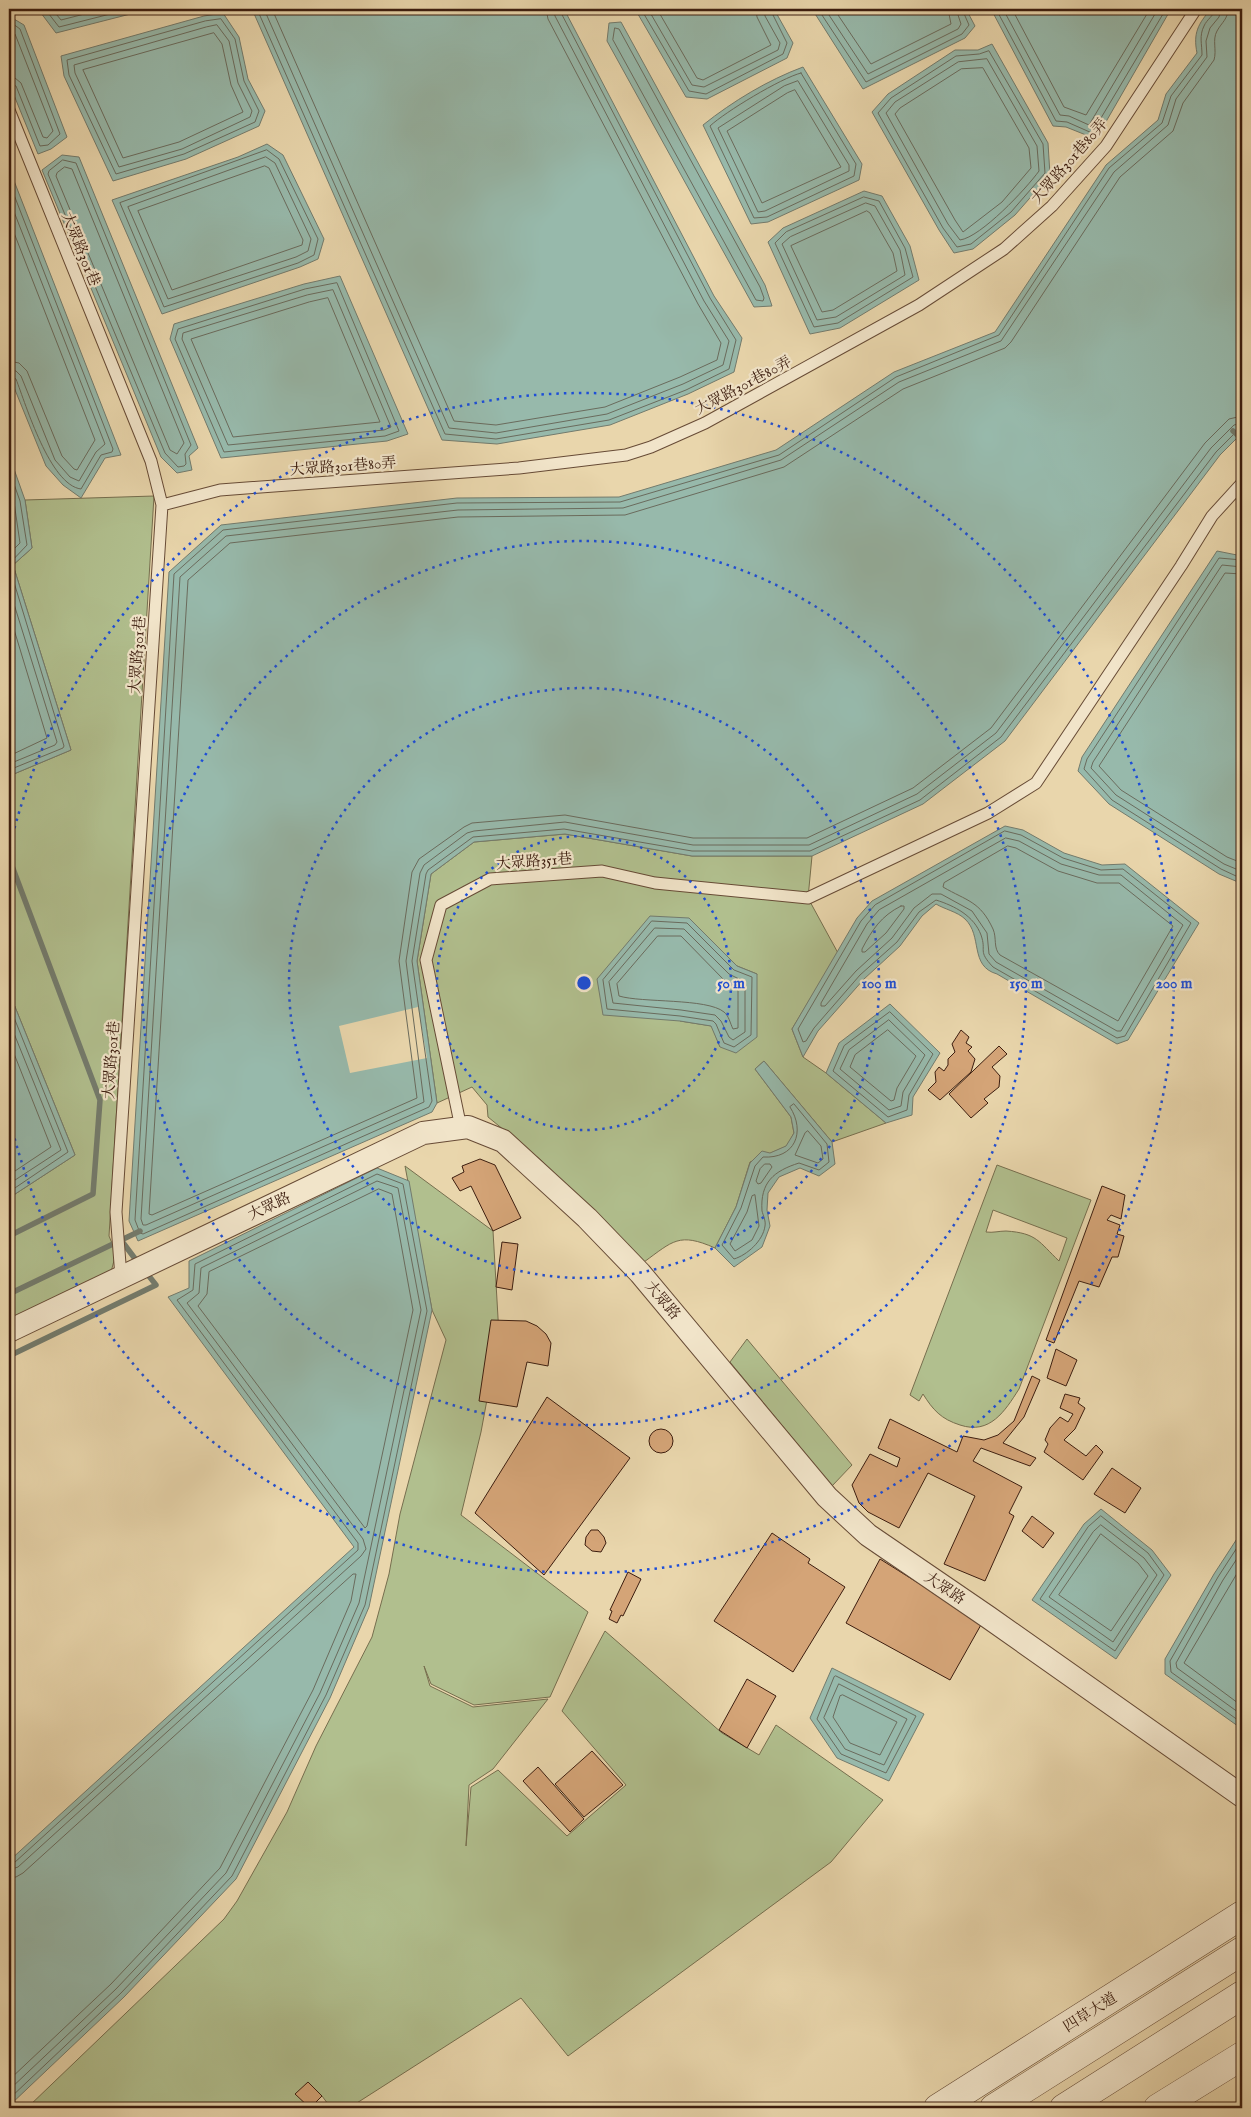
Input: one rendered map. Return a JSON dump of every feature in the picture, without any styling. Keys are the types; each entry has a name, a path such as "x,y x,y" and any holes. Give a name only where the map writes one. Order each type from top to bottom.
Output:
{"street":[{"name":"大眾路","path":"9,1331 423,1133 468,1126 503,1141 587,1218 640,1273 827,1497 868,1535 1242,1796"},
{"name":"四草大道","path":"938,2108 1242,1915"},
{"name":"四草大道","path":"994,2108 1242,1951"},
{"path":"1064,2108 1242,1995"},
{"path":"1158,2108 1242,2056"}],"lane":[{"name":"大眾路301巷80弄","path":"162,505 220,490 519,468 626,455 651,447 705,423 919,305 1004,250 1052,206 1106,146 1196,9"},
{"name":"大眾路301巷","path":"9,110 151,461 162,505 116,1212 121,1277"},
{"name":"大眾路351巷","path":"461,1128 426,960 441,905 490,879 602,871 655,884 808,898 988,813 1036,783 1181,566 1212,516 1242,483"}],"green space":[{"path":"154,496 109,1236 116,1253 111,1272 9,1321 9,1198 75,1155 9,992 9,776 71,750 13,565 32,548 25,500"},
{"path":"565,834 692,856 812,856 808,898 838,953 792,1029 803,1057 826,1073 886,1123 832,1142 764,1061 755,1069 791,1117 794,1133 787,1146 750,1162 736,1207 715,1248 693,1240 677,1241 644,1262 542,1161 488,1117 487,1105 472,1087 437,1103 417,961 431,874 474,842","holes":["689,918 737,966 757,974 720,1047 712,1026 680,1021"]},
{"path":"997,1165 1091,1200 1019,1389 1002,1413 996,1419 980,1427 960,1425 943,1417 930,1405 923,1394 919,1401 910,1395","holes":["993,1210 1067,1238 1059,1261 1031,1236 1006,1231 986,1232"]},
{"path":"405,1166 493,1231 499,1335 481,1432 461,1515 588,1612 550,1697 474,1705 431,1684 424,1666 430,1686 473,1707 548,1699 493,1769 469,1785 466,1846 471,1787 498,1770 567,1836 626,1785 562,1711 605,1631 722,1733 759,1755 776,1725 883,1800 831,1862 568,2056 521,1998 349,2108 331,2108 322,2096 310,2108 27,2108 224,1919 237,1901 287,1812 316,1746 372,1637 389,1574 400,1514 446,1340 432,1310"},
{"path":"747,1339 852,1465 832,1486 730,1362"}],"water":[{"path":"38,9 150,9 56,33"},
{"path":"252,9 564,9 714,296 742,338 734,372 688,394 610,425 497,444 442,440"},
{"path":"635,9 774,9 793,43 787,58 707,99 686,97"},
{"path":"812,9 966,9 975,26 965,38 863,89"},
{"path":"991,9 1171,9 1096,139 1066,127 1053,126"},
{"path":"1211,9 1242,9 1242,433 1220,455 1005,741 923,804 812,856 692,856 565,834 474,842 431,874 417,961 437,1103 432,1112 138,1241 129,1221 169,572 221,525 457,498 619,497 776,450 894,372 995,332 1106,165 1158,120 1166,94 1197,53 1196,34 1203,19"},
{"path":"223,13 239,37 248,79 265,111 259,126 186,159 113,181 64,76 61,56 204,16"},
{"path":"9,16 24,25 67,137 51,149 38,154 9,83"},
{"path":"621,22 765,285 772,306 754,307 607,41 609,23"},
{"path":"992,44 1048,143 1050,175 1015,215 973,249 954,253 872,112 888,94 955,50 978,50"},
{"path":"803,67 862,164 859,180 768,222 751,224 703,125 751,92"},
{"path":"267,144 283,155 324,239 318,259 300,267 162,314 112,200 238,157"},
{"path":"62,155 79,157 198,448 189,456 192,470 177,473 161,457 42,170"},
{"path":"9,168 121,455 105,458 81,498 63,485 46,466 9,375"},
{"path":"864,191 882,196 910,246 919,280 840,328 810,334 768,242 783,228"},
{"path":"340,276 408,434 387,441 221,458 170,339 174,324 304,284"},
{"path":"9,455 25,500 32,548 13,565 71,750 9,776"},
{"path":"1217,551 1242,556 1242,877 1238,882 1219,874 1109,804 1078,771 1082,757"},
{"path":"1005,826 1023,830 1064,853 1102,865 1125,864 1199,923 1128,1040 1117,1044 988,970 979,958 974,934 965,919 959,914 936,904 922,916 900,946 864,979 818,1031 803,1057 792,1029 857,918 872,901"},
{"path":"650,916 689,918 737,966 757,974 757,1037 736,1053 720,1047 711,1026 680,1021 603,1015 597,979"},
{"path":"9,992 75,1155 9,1198"},
{"path":"890,1004 940,1053 913,1097 912,1115 886,1123 826,1073 839,1043"},
{"path":"764,1061 832,1142 835,1164 819,1176 800,1168 779,1177 768,1193 767,1210 770,1226 762,1247 734,1267 715,1248 736,1207 750,1163 762,1151 770,1153 786,1146 794,1133 791,1117 755,1069"},
{"path":"377,1168 409,1181 432,1310 369,1607 330,1698 236,1879 124,1997 9,2106 9,1861 354,1547 168,1297 189,1288 189,1261"},
{"path":"1101,1509 1152,1550 1171,1575 1116,1659 1032,1600 1084,1524"},
{"path":"1242,1531 1242,1729 1165,1674 1165,1659 1214,1574"},
{"path":"832,1668 924,1714 889,1781 837,1758 810,1718"}],"pier":[{"path":"418,1007 427,1058 350,1073 339,1026"}],"building":[{"path":"961,1030 969,1037 966,1043 972,1047 968,1051 975,1059 971,1072 940,1100 928,1090 936,1082 935,1072 939,1067 944,1071 948,1065 948,1059 955,1052 952,1044"},
{"path":"999,1046 1007,1054 992,1067 1000,1076 999,1087 984,1099 988,1103 971,1118 949,1094"},
{"path":"480,1159 495,1165 521,1218 493,1231 471,1186 460,1191 452,1178 464,1172 462,1166"},
{"path":"1102,1186 1125,1195 1121,1219 1111,1215 1107,1220 1120,1225 1117,1234 1124,1236 1118,1257 1112,1257 1099,1287 1079,1281 1054,1343 1046,1340"},
{"path":"502,1242 518,1244 512,1290 496,1287"},
{"path":"491,1320 526,1321 537,1326 546,1334 551,1343 548,1366 527,1362 517,1407 479,1401"},
{"path":"1056,1349 1077,1360 1066,1386 1047,1378"},
{"path":"1032,1376 1040,1380 1024,1417 1003,1443 1036,1458 1030,1466 981,1448 973,1461 1022,1487 1009,1513 1014,1516 985,1581 944,1564 975,1496 928,1473 899,1528 868,1512 859,1503 852,1485 870,1454 897,1467 900,1458 878,1448 890,1419 957,1452 963,1436 984,1440 998,1435 1014,1421"},
{"path":"1065,1394 1080,1398 1078,1403 1085,1408 1075,1429 1064,1440 1086,1456 1096,1445 1103,1452 1083,1480 1044,1452 1048,1444 1045,1440 1050,1428 1060,1417 1068,1422 1073,1414 1060,1408"},
{"path":"547,1397 630,1458 544,1575 475,1513"},
{"path":"661,1429 670,1432 673,1441 670,1450 661,1453 652,1450 649,1441 652,1432"},
{"path":"1112,1468 1141,1488 1125,1513 1094,1494"},
{"path":"1032,1516 1054,1533 1043,1548 1022,1531"},
{"path":"591,1530 598,1530 604,1537 606,1543 601,1552 592,1551 585,1545 586,1537"},
{"path":"772,1533 810,1559 808,1563 845,1587 793,1672 714,1621"},
{"path":"880,1559 982,1623 950,1680 846,1623"},
{"path":"628,1572 641,1579 623,1616 621,1615 617,1623 609,1619 612,1611 610,1610"},
{"path":"747,1679 776,1696 747,1748 719,1730"},
{"path":"592,1751 623,1785 584,1817 555,1784"},
{"path":"538,1767 584,1819 570,1832 523,1781"},
{"path":"308,2082 322,2096 310,2108 295,2094"}],"waterway":[{"path":"1233,431 1242,439"},
{"path":"9,858 100,1100 93,1194 9,1236"},
{"path":"9,1294 140,1231"},
{"path":"121,1240 139,1264"},
{"path":"9,1356 156,1285 145,1271"}]}
